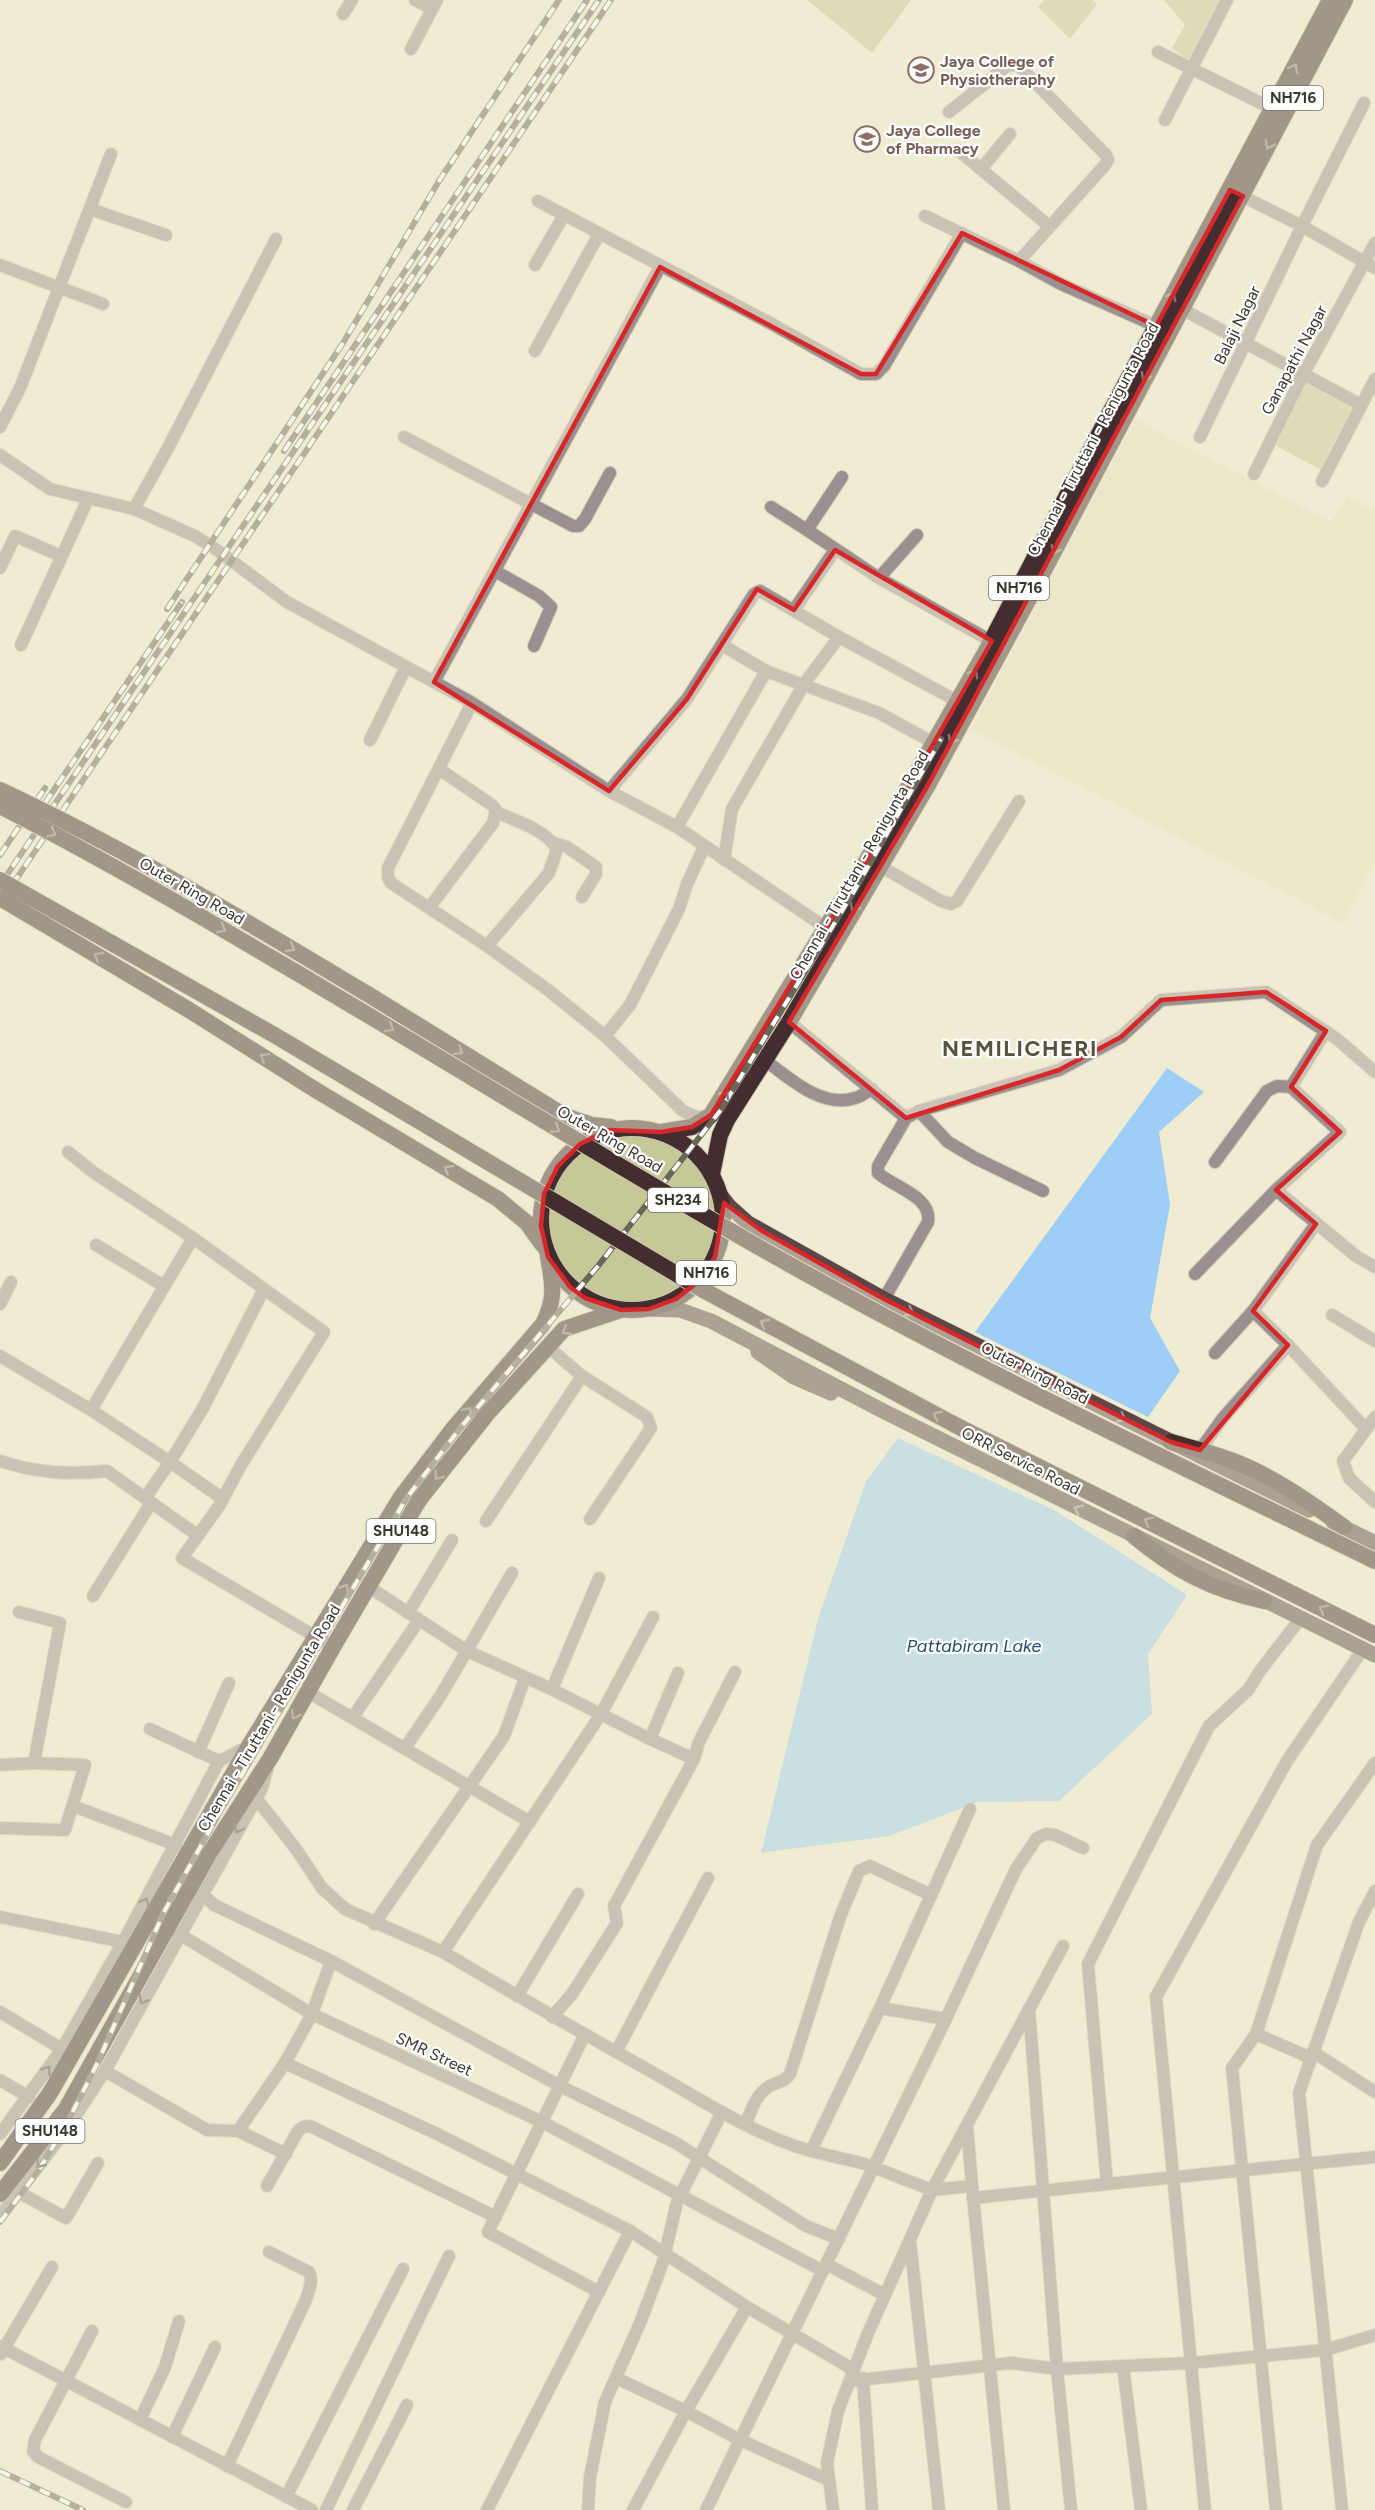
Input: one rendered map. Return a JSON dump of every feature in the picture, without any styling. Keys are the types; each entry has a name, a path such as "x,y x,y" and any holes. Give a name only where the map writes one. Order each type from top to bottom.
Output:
{"highway":[{"name":"Chennai - Tiruttani - Renigunta Road","path":"662,1132 692,1127 711,1115 832,932 880,866 998,657 1182,309 1273,109 1330,0"},
{"name":"Chennai - Tiruttani - Renigunta Road","path":"712,1174 720,1135 727,1120 789,1022 832,932 991,640 1156,326 1236,193 1345,0"},
{"path":"0,790 146,864 248,921 565,1116 592,1125 627,1128"},
{"name":"Outer Ring Road","path":"0,806 78,846 188,909 570,1137 746,1240 876,1312 1071,1412 1375,1561"},
{"path":"0,880 276,1036 705,1291 959,1427 1375,1635"},
{"path":"0,898 189,1010 314,1089 498,1199 527,1223 547,1254"},
{"name":"Chennai - Tiruttani - Renigunta Road","path":"0,2163 50,2093 69,2048 401,1497 452,1430 543,1324 551,1307 554,1288 541,1226 541,1210 547,1187 558,1166 574,1149 594,1136 627,1128 644,1128 662,1132 690,1148 712,1174 719,1193 723,1230 715,1257 708,1270 699,1281 676,1299 649,1309 621,1310 602,1306 585,1298 570,1287 547,1254"},
{"name":"Chennai - Tiruttani - Renigunta Road","path":"0,2194 98,2066 209,1854 271,1758 419,1500 487,1414 564,1329 621,1310"},
{"path":"1171,1442 1200,1450 1257,1472 1344,1527"},
{"path":"1134,1536 1160,1558 1196,1580 1235,1595 1264,1601"}],"main road":[{"path":"719,1193 742,1218 777,1230 833,1264 851,1280 884,1299 1375,1543"},
{"name":"ORR Service Road","path":"649,1309 693,1314 741,1335 871,1405 1134,1536"},
{"path":"1264,1601 1369,1652"}],"street":[{"path":"344,14 352,0"},
{"path":"411,49 434,5 415,0"},
{"path":"1165,120 1227,0"},
{"path":"1158,52 1273,109"},
{"path":"950,112 1007,66 1017,64 1106,154 1108,160 1106,165 1019,261"},
{"name":"Balaji Nagar","path":"1200,437 1364,103"},
{"path":"981,169 1010,134"},
{"path":"958,150 1049,226"},
{"path":"0,428 20,388 111,154"},
{"path":"1236,193 1302,226 1370,265"},
{"path":"538,201 772,324 861,374 876,374 884,366 962,233"},
{"path":"90,209 166,235"},
{"path":"535,265 564,215"},
{"path":"925,216 1061,284 1156,326"},
{"path":"535,351 599,234"},
{"path":"134,509 276,239"},
{"name":"Ganapathi Nagar","path":"1254,474 1303,375 1370,265 1375,243"},
{"path":"0,265 103,304"},
{"path":"434,682 660,267"},
{"path":"1182,309 1361,405"},
{"path":"1322,482 1375,379"},
{"path":"404,436 573,526 579,526 585,519 610,473"},
{"path":"0,455 50,489 88,500 134,509 195,536 232,560 287,602 434,682 609,791 677,827 832,932"},
{"path":"807,530 842,477"},
{"path":"21,645 88,500"},
{"path":"771,507 879,578 991,640"},
{"path":"879,578 917,535"},
{"path":"0,568 15,536 61,556"},
{"path":"794,610 835,550"},
{"path":"495,571 539,596 550,607 534,646"},
{"path":"609,791 687,699 754,594 760,591 957,701"},
{"path":"724,860 732,809 804,684 839,637"},
{"path":"722,645 766,671 879,713 934,743"},
{"path":"370,740 406,667"},
{"path":"677,827 766,671"},
{"path":"472,704 388,868 391,883 487,946 548,990 605,1036 682,1110 691,1116 711,1115"},
{"path":"429,908 493,823 495,812 492,805 438,769"},
{"path":"880,866 941,901 951,904 957,901 1019,801"},
{"path":"495,812 521,823 553,843 567,847 596,867 596,874 582,897"},
{"path":"487,946 549,873 557,849 553,843"},
{"path":"605,1036 630,1005 680,909 687,884 704,847"},
{"path":"884,1299 928,1222 929,1215 927,1208 920,1201 878,1173 878,1166 906,1118 919,1112 1059,1070 1121,1037 1161,1000 1266,992 1326,1031 1375,1072"},
{"path":"789,1022 906,1118"},
{"path":"1291,1087 1326,1031"},
{"path":"765,1060 803,1088 834,1100 854,1099 872,1089"},
{"path":"1195,1274 1276,1190 1340,1132 1291,1087 1277,1086 1267,1091 1215,1162"},
{"path":"919,1112 948,1142 975,1158 1043,1191"},
{"path":"68,1152 93,1172 193,1238 324,1332 223,1498 182,1558 333,1647"},
{"path":"1276,1190 1356,1256 1375,1267"},
{"path":"1215,1353 1253,1311 1316,1224"},
{"path":"92,1410 193,1238"},
{"path":"96,1245 164,1286"},
{"path":"0,1304 11,1282"},
{"path":"93,1596 203,1408 264,1289"},
{"path":"1253,1311 1288,1345 1366,1430"},
{"path":"1332,1315 1375,1341"},
{"path":"1200,1450 1222,1418 1288,1345"},
{"path":"547,1346 582,1376 647,1417 651,1428 590,1519"},
{"path":"0,1356 92,1410 223,1498"},
{"path":"486,1521 582,1376"},
{"path":"1375,1417 1344,1457 1343,1466 1349,1478 1375,1502"},
{"path":"0,1461 21,1468 53,1473 107,1471 197,1535"},
{"path":"353,1717 413,1616 453,1540"},
{"path":"405,1748 467,1652 512,1573"},
{"path":"552,1689 599,1578"},
{"path":"369,1587 467,1652 552,1689 694,1759"},
{"path":"20,1612 60,1623 34,1763"},
{"path":"443,1952 601,1714 652,1617"},
{"path":"1107,2184 1088,1964 1209,1726 1248,1690 1300,1619"},
{"path":"1205,2510 1156,1997 1287,1761 1369,1652"},
{"path":"650,1739 678,1672"},
{"path":"552,2017 572,1994 617,1923 614,1905 694,1759 699,1742 735,1672"},
{"path":"374,1924 504,1736 525,1678"},
{"path":"198,1752 229,1683"},
{"path":"308,1692 530,1822"},
{"path":"150,1729 219,1761"},
{"path":"0,2134 69,2048 219,1761 249,1746"},
{"path":"0,2216 69,2126 98,2066 179,1934 262,1788 271,1758"},
{"path":"1276,2510 1232,2068 1256,2034 1317,1845 1375,1762"},
{"path":"0,1765 34,1763 85,1765 65,1830 0,1828"},
{"path":"256,1798 296,1849 322,1888 345,1909 374,1924 443,1952 584,2036 772,2139 874,2168 932,2190 972,2192 1107,2184 1375,2157"},
{"path":"73,1806 176,1845"},
{"path":"811,2151 880,2008 970,1809"},
{"path":"706,2510 874,2168 1016,1869 1037,1838 1046,1834 1055,1835 1083,1848"},
{"path":"746,2123 762,2091 782,2082 790,2074 840,1917 859,1871 870,1866 931,1895"},
{"path":"616,2052 708,1878"},
{"path":"1342,2510 1299,2093 1359,1922 1375,1891"},
{"path":"202,1894 214,1905 331,1961 560,2086 676,2143 806,2226 839,2239"},
{"path":"517,1996 578,1894"},
{"path":"0,1917 123,1942"},
{"name":"SMR Street","path":"179,1934 312,2014 542,2122 680,2194 885,2295"},
{"path":"833,2510 827,2463 838,2411 856,2376 885,2295 932,2190 1063,1946"},
{"path":"238,2131 285,2063 312,2014 331,1961"},
{"path":"880,2008 946,2019"},
{"path":"1029,2009 1057,2369 1071,2510"},
{"path":"0,2012 69,2048"},
{"path":"1256,2034 1312,2055 1375,2092"},
{"path":"584,2036 488,2232 599,2292"},
{"path":"285,2063 630,2231 856,2376 925,2373 1011,2363 1057,2369 1191,2363 1325,2350 1375,2335"},
{"path":"98,2066 207,2130 238,2131 286,2154"},
{"path":"0,2080 29,2097"},
{"path":"589,2509 590,2477 605,2402 640,2323 665,2255 680,2194 722,2112"},
{"path":"967,2125 1004,2510"},
{"path":"267,2186 298,2131 310,2126 496,2217"},
{"path":"18,2192 66,2218 98,2163"},
{"path":"487,2510 630,2231"},
{"path":"910,2241 939,2510"},
{"path":"228,2466 305,2302 312,2276 309,2272 269,2252"},
{"path":"326,2510 449,2256"},
{"path":"52,2267 1,2350 66,2381 312,2510"},
{"path":"286,2497 403,2269"},
{"path":"633,2510 747,2307"},
{"path":"140,2420 165,2367 179,2321"},
{"path":"92,2331 35,2440 33,2451 38,2457 126,2502"},
{"path":"172,2437 215,2347"},
{"path":"1123,2366 1141,2510"},
{"path":"856,2376 872,2510"},
{"path":"616,2378 687,2411 740,2440 829,2480"},
{"path":"353,2510 407,2405"}],"highlighted area":[{"path":"1230,190 1243,196 928,785 789,1022 906,1118 1059,1070 1121,1037 1161,1000 1266,992 1291,1008 1326,1031 1291,1087 1340,1132 1276,1190 1316,1224 1253,1311 1288,1345 1200,1450 1171,1442 884,1299 762,1231 724,1203 715,1257 699,1281 676,1299 649,1309 621,1310 585,1298 570,1287 548,1257 541,1226 544,1194 558,1166 580,1144 609,1130 661,1132 692,1127 711,1115 864,865 992,641 835,550 794,610 757,589 687,699 609,791 434,682 660,267 861,374 876,374 962,233 1156,326"}],"shaded area":[{"path":"1135,420 1331,522 1348,497 1375,511 1375,860 1343,923 971,729"}],"green space":[{"path":"807,0 911,0 872,53"},
{"path":"1044,0 1092,0 1097,4 1070,39 1038,7"},
{"path":"1164,0 1221,0 1191,62 1172,48 1185,25"},
{"path":"1304,379 1357,407 1324,471 1276,446"},
{"path":"633,1135 649,1136 665,1141 693,1159 711,1187 716,1203 716,1235 711,1251 693,1279 665,1297 649,1302 633,1303 617,1302 601,1297 573,1279 555,1251 550,1235 549,1219 550,1203 555,1187 573,1159 601,1141 617,1136"}],"water":[{"path":"1167,1068 1204,1092 1159,1132 1170,1205 1150,1318 1180,1371 1148,1417 975,1332"},
{"name":"Pattabiram Lake","path":"898,1438 1056,1511 1187,1595 1148,1654 1152,1714 1059,1801 978,1802 889,1836 761,1853 818,1619 866,1481"}],"railway":[{"path":"167,609 343,343 439,181 559,0"},
{"path":"284,451 587,0"},
{"path":"0,885 599,0"},
{"path":"0,903 611,0"},
{"path":"45,803 182,602"},
{"path":"0,2222 39,2170 69,2119 98,2062 164,1912 221,1810 406,1499 461,1427 598,1266 720,1111 856,888 941,739"},
{"path":"0,855 45,788"},
{"path":"0,2471 83,2510"}],"place":[{"name":"Jaya College of Physiotheraphy","path":"921,70"},
{"name":"Jaya College of Pharmacy","path":"867,139"}],"district":[{"name":"NEMILICHERI","path":"1020,1048"}]}
